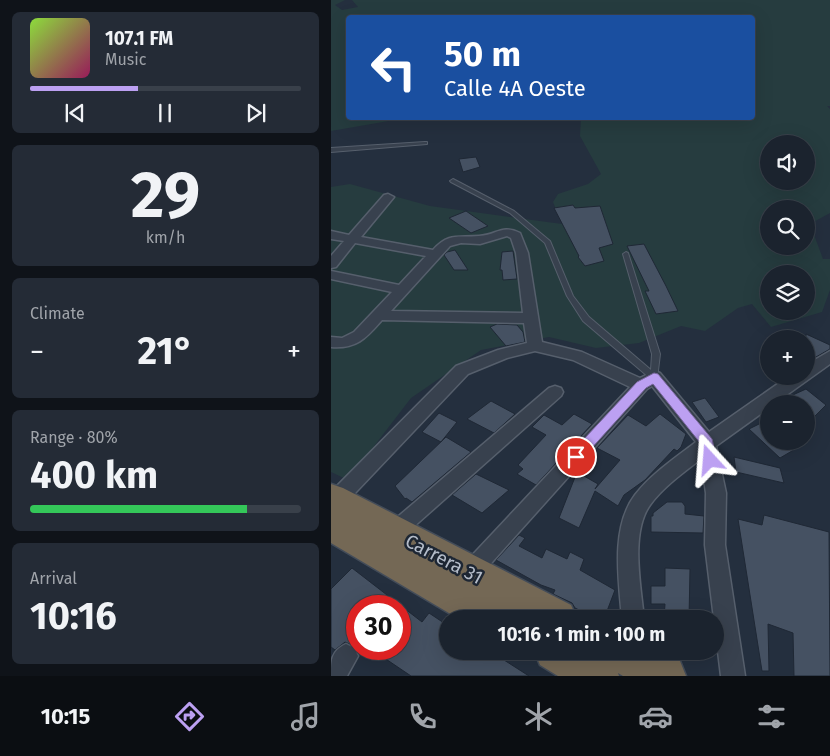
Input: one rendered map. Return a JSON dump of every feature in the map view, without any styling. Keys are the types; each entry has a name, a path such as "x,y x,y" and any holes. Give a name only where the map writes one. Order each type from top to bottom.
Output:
{"highway":[{"name":"Carrera 31","path":"332,507 394,532 541,610"},
{"name":"Carrera 31","path":"332,507 484,610"},
{"path":"570,660 598,676"}],"street":[{"path":"331,264 388,197"},
{"path":"331,342 344,343 355,339 446,243 452,240 480,240 508,232 514,234 522,253 535,346"},
{"path":"331,236 435,254"},
{"path":"331,275 402,290"},
{"path":"379,315 531,318"},
{"path":"332,507 462,370 503,354 535,346 577,356 648,381 707,443 716,493 715,545 733,676"},
{"path":"815,367 830,356"},
{"path":"471,572 648,381"},
{"path":"632,610 628,563 631,527 641,502 656,485 707,443 788,385"},
{"path":"394,532 555,392"},
{"path":"334,676 345,656"}],"lane":[{"path":"331,150 425,143"},
{"path":"453,181 511,212 547,242 570,296 586,319 648,381 656,354 626,254"}],"green space":[{"path":"331,0 345,0 335,5 342,10 358,7 352,0 830,0 830,106 827,106 830,109 830,213 815,221 815,200 760,200 760,255 815,255 815,237 823,259 830,259 830,290 822,312 815,314 815,265 760,265 760,314 752,304 738,308 705,331 681,326 639,343 596,348 549,337 481,350 411,398 348,480 331,472 331,187 350,184 430,206 562,224 553,202 558,194 588,184 601,174 580,136 581,120 755,120 755,15 346,15 346,120 394,120 331,131"},
{"path":"765,320 795,320 771,327"}],"building":[{"path":"476,157 480,167 463,172 459,159"},
{"path":"573,205 575,208 600,206 613,244 599,248 604,261 585,266 578,257 554,208"},
{"path":"466,211 488,226 471,233 449,218"},
{"path":"644,244 678,311 656,314 645,291 649,291 627,246"},
{"path":"455,250 468,270 454,270 444,255"},
{"path":"513,251 517,279 503,280 502,270 500,270 502,252"},
{"path":"497,324 517,325 523,332 525,342 506,346 490,327"},
{"path":"815,338 830,345 830,349 816,357"},
{"path":"806,389 814,395 793,395"},
{"path":"815,396 826,405 815,416"},
{"path":"705,398 719,417 706,422 692,402"},
{"path":"491,401 515,414 494,433 467,419"},
{"path":"439,413 457,422 441,442 422,432"},
{"path":"574,414 592,424 536,485 517,474 523,469 518,465 546,435 532,427 544,415 562,425"},
{"path":"660,414 686,434 681,447 677,451 674,449 645,480 624,495 618,506 595,491 579,528 559,518 577,472 598,484 595,489 620,460 597,448 628,415 646,426"},
{"path":"760,424 760,439 749,429"},
{"path":"446,437 471,452 412,502 405,499 395,486"},
{"path":"771,450 794,450 780,458"},
{"path":"734,457 780,468 784,483 736,472"},
{"path":"476,474 509,490 482,513 452,495"},
{"path":"667,502 682,502 685,506 685,514 704,516 703,533 651,532 651,516"},
{"path":"764,515 829,532 830,676 794,676 793,633 768,624 769,671 762,671 738,519 762,525"},
{"path":"519,535 525,538 519,546 542,558 546,549 567,559 570,552 584,559 580,570 615,590 607,610 579,610 572,603 553,594 555,590 541,585 496,560"},
{"path":"352,568 387,595 346,595 346,642 335,650 331,647 331,589"},
{"path":"665,568 690,569 689,610 665,610 665,604 651,604 651,586 665,586"},
{"path":"429,613 439,620 439,660 504,660 529,676 411,676 387,660 411,660 411,614 422,622"}],"route":[{"path":"576,457 641,385 654,377 707,443 710,460"}]}
